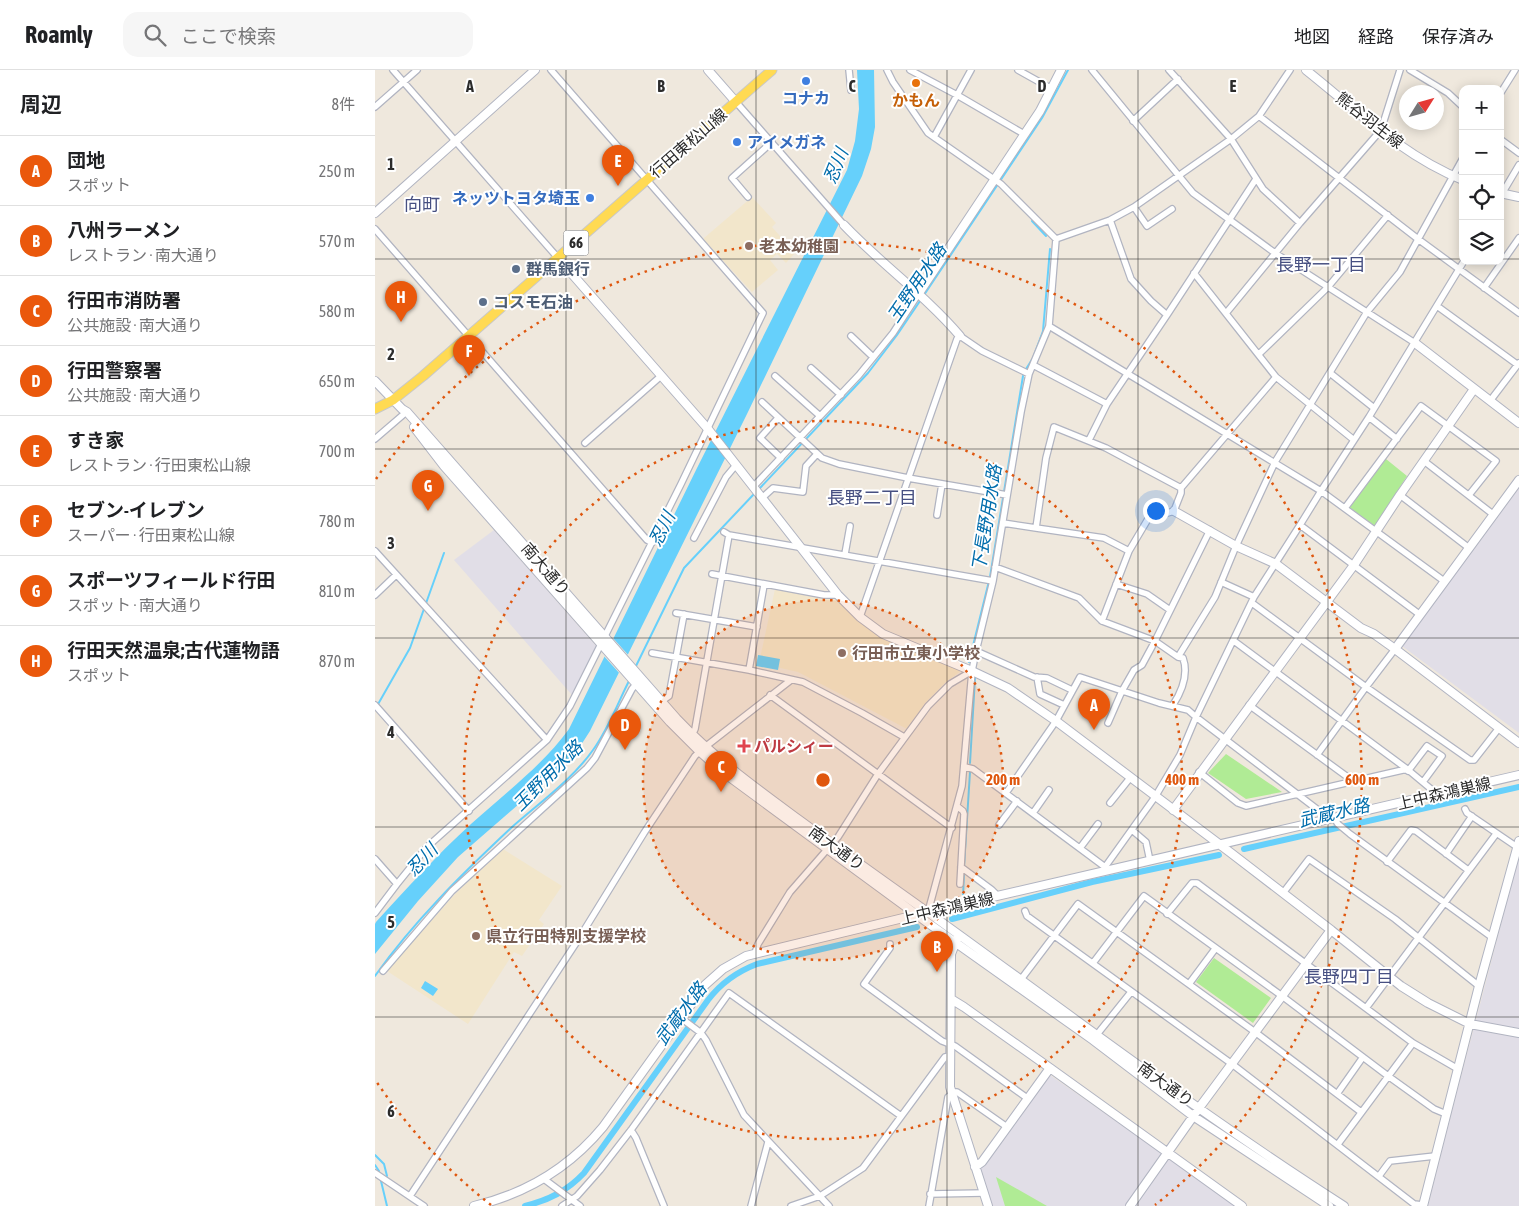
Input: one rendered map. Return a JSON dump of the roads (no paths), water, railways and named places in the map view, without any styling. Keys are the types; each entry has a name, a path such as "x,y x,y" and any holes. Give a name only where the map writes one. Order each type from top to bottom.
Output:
{"main road":[{"name":"行田東松山線","path":"375,409 393,400 469,337 772,70"}],"street":[{"path":"393,70 709,430 838,595 860,616 883,634 972,671 1007,688 1056,722 1220,845 1421,999 1470,1024 1519,1033"},
{"path":"375,107 417,70"},
{"path":"375,213 535,70"},
{"path":"375,913 427,847 547,740 570,706 605,642 651,542 709,430 763,313 551,70"},
{"path":"708,70 858,240 921,296 960,336 982,352 1029,374"},
{"path":"849,70 851,90"},
{"path":"887,70 893,82 928,133 998,181 1056,239 1049,326 1029,374 1004,495 1003,523 995,567 990,581 972,671 965,767 958,807 928,912"},
{"path":"910,70 1024,134"},
{"path":"934,137 971,70"},
{"path":"1018,70 1053,89"},
{"path":"753,487 781,458 802,441 820,416 841,395 873,357 921,296 998,181 1024,134 1053,89 1061,70"},
{"path":"1092,70 1177,176 1193,193 1275,253 1415,343 1519,423"},
{"path":"1169,70 1231,138 1263,188 1300,223"},
{"path":"1056,239 1110,220 1134,207 1231,138 1259,116 1290,70"},
{"name":"熊谷羽生線","path":"1305,70 1416,155 1459,178"},
{"path":"1227,312 1300,223 1381,130 1400,70"},
{"path":"1410,70 1448,94 1459,104"},
{"path":"1504,88 1515,70"},
{"path":"1133,121 1178,79"},
{"path":"1259,116 1418,239 1518,311"},
{"path":"748,197 732,178 772,142"},
{"path":"1504,142 1519,152"},
{"path":"1178,657 1215,597 1236,546 1275,462 1367,312 1400,272 1459,165"},
{"path":"1504,190 1519,165"},
{"path":"1089,440 1107,404 1127,372 1167,315 1256,179"},
{"path":"1504,195 1519,197"},
{"path":"1134,207 1147,226 1172,209"},
{"path":"1259,354 1329,287 1389,215"},
{"path":"1110,220 1131,279 1167,315"},
{"path":"375,229 553,434 651,542"},
{"path":"1485,288 1519,238"},
{"path":"965,767 973,769 1007,793 1106,869 1155,797 1180,755 1196,717 1253,600 1369,417 1462,265"},
{"path":"1194,273 1227,312 1276,377 1354,440"},
{"path":"1437,306 1519,364 1490,401"},
{"path":"1049,326 1321,491 1444,581"},
{"path":"851,336 873,357"},
{"path":"860,616 955,342 960,336"},
{"path":"1033,365 1107,404"},
{"path":"811,368 841,395"},
{"path":"1330,373 1374,408"},
{"path":"585,443 661,376"},
{"path":"775,376 820,416"},
{"path":"1102,621 1129,551 1147,519 1173,510 1181,493 1181,488 1276,377"},
{"name":"南大通り","path":"375,382 403,411 407,412 633,674 670,722 758,799 928,912 957,938"},
{"path":"1173,810 1199,772 1354,565 1474,389"},
{"path":"761,402 822,458 839,464 1004,495"},
{"path":"1345,508 1421,406 1496,461 1469,495"},
{"path":"375,439 403,411"},
{"path":"1369,417 1397,439"},
{"path":"778,418 760,438 781,458"},
{"path":"1035,528 1046,458 1054,426 1089,440 1181,488"},
{"path":"762,498 773,488 803,492 806,466 817,454"},
{"path":"694,538 733,461"},
{"path":"1424,461 1494,514"},
{"path":"1317,754 1519,480"},
{"path":"937,515 942,484"},
{"path":"1400,495 1469,548"},
{"path":"1173,510 1236,546 1275,564 1361,628 1374,634 1395,649 1519,743"},
{"path":"1003,523 1104,538 1129,551"},
{"path":"1300,525 1419,614"},
{"path":"845,554 850,526"},
{"path":"1108,723 1122,691 1134,670 1142,664 1155,641 1210,530"},
{"path":"692,735 695,729 715,619 727,534 990,581"},
{"path":"375,551 547,740"},
{"path":"995,567 1079,598 1102,621 1155,641 1178,657 1183,658 1186,665 1185,678 1180,694 1173,705"},
{"path":"712,574 824,595 838,595"},
{"path":"375,595 397,575"},
{"path":"1221,582 1253,600 1366,687 1470,760 1475,760 1499,728"},
{"path":"1116,584 1147,594 1170,610"},
{"path":"749,670 764,585"},
{"path":"676,612 757,627"},
{"path":"662,701 669,696 684,614"},
{"path":"1234,641 1423,782 1435,795"},
{"path":"976,651 1037,677 1047,678 1072,690"},
{"path":"652,653 749,670 791,680 811,687 904,737"},
{"path":"755,953 762,936 790,892 830,846 904,737 944,689 972,671"},
{"path":"383,971 452,891 587,768 595,758 633,674"},
{"name":"南大通り","path":"633,674 662,701 702,749"},
{"path":"1037,677 1040,694 1064,705"},
{"path":"1007,793 1056,722 1080,677 1159,703 1188,710 1322,814 1493,938"},
{"path":"410,1196 579,940 644,833 702,749 791,680"},
{"path":"769,696 952,828"},
{"path":"375,705 469,811"},
{"path":"1249,705 1353,781"},
{"path":"1199,772 1238,803 1246,806 1407,770 1427,746 1442,756 1423,782"},
{"name":"上中森鴻巣線","path":"474,1206 511,1195 544,1179 567,1163 595,1136 683,1020 701,990 716,974 735,961 755,953 1106,869 1150,861 1332,820 1519,775"},
{"path":"1110,803 1130,778"},
{"path":"1033,813 1049,790"},
{"path":"999,826 1017,801"},
{"path":"958,807 964,814 963,869 960,884"},
{"path":"1025,911 1027,916 1232,1064 1414,1204 1423,1205 1479,986 1518,844 1496,834 1465,809"},
{"path":"1446,854 1472,816"},
{"path":"1080,848 1098,824"},
{"path":"1132,830 1145,842 1150,861"},
{"path":"1387,862 1411,830 1468,870"},
{"path":"1366,1008 1496,834"},
{"name":"南大通り","path":"830,846 918,915 957,938 1285,1169 1344,1206"},
{"path":"375,859 397,884"},
{"path":"1283,893 1309,859 1395,919 1479,986"},
{"path":"963,869 993,890 998,896"},
{"path":"1167,914 1192,883 1197,883 1413,1043 1458,1069"},
{"path":"1093,963 1144,896 1388,1076 1434,1109 1446,1114"},
{"path":"1019,982 1078,902 1361,1112"},
{"path":"1130,1206 1193,1116 1331,930"},
{"path":"957,938 951,954 950,1087 988,1206"},
{"path":"890,944 890,948 863,984 1027,1098"},
{"path":"1189,984 1215,949"},
{"path":"563,1206 569,1198 588,1184 631,1130 698,1031 729,992 901,1116"},
{"path":"1095,1037 1131,992"},
{"path":"951,999 1242,1206"},
{"path":"683,1020 698,1031 744,1115 829,1206"},
{"name":"南大通り","path":"1095,1037 1193,1116 1329,1206"},
{"path":"1337,1144 1413,1043"},
{"path":"791,1206 820,1196 863,1168 945,1057 950,1056"},
{"path":"1337,1094 1363,1057"},
{"path":"975,1167 982,1162 1050,1068"},
{"path":"929,1206 946,1101 952,1094 957,1092 1007,1127"},
{"path":"631,1130 664,1206"},
{"path":"751,1206 768,1142"},
{"path":"1379,1176 1390,1161 1435,1156"},
{"path":"375,1173 424,1206"},
{"path":"544,1179 580,1206"},
{"path":"930,1194 984,1193"}],"water":[{"path":"857,70 874,70 875,127 871,149 862,176 590,731 581,745 557,771 458,857 418,901 375,954 376,922 446,848 547,755 569,729 697,468 847,170 855,141 859,109"},
{"path":"758,655 780,659 778,670 756,666"},
{"path":"425,981 438,989 433,996 421,988"}],"waterway":[{"name":"玉野用水路","path":"924,295 1042,118 1068,70"},
{"name":"下長野用水路","path":"1032,221 1046,236"},
{"name":"下長野用水路","path":"1026,369 1033,358 1043,331 1050,249"},
{"name":"玉野用水路","path":"760,488 868,373 920,301"},
{"name":"下長野用水路","path":"969,662 990,577 1023,376"},
{"name":"玉野用水路","path":"635,668 684,568 754,494"},
{"path":"377,706 410,648 444,553"},
{"name":"下長野用水路","path":"970,763 975,678"},
{"name":"玉野用水路","path":"375,976 422,917 457,881 511,828 575,772 604,733 630,679"},
{"name":"下長野用水路","path":"964,867 970,772"},
{"name":"武蔵水路","path":"1244,849 1519,787"},
{"name":"武蔵水路","path":"952,919 1092,882 1219,855"},
{"name":"下長野用水路","path":"963,898 964,872"},
{"name":"武蔵水路","path":"525,1206 557,1194 584,1173 708,1000 729,979 757,964 917,927"},
{"path":"375,1155 384,1164 387,1176"},
{"path":"375,1165 379,1171"},
{"path":"381,1181 387,1206"}],"place":[{"name":"コナカ","path":"806,81"},
{"name":"かもん","path":"916,83"},
{"name":"アイメガネ","path":"737,142"},
{"name":"すき家","path":"618,186"},
{"name":"ネッツトヨタ埼玉","path":"590,198"},
{"name":"老本幼稚園","path":"749,246"},
{"name":"群馬銀行","path":"516,269"},
{"name":"コスモ石油","path":"483,302"},
{"name":"行田天然温泉;古代蓮物語","path":"401,322"},
{"name":"セブン-イレブン","path":"469,376"},
{"name":"スポーツフィールド行田","path":"428,511"},
{"name":"行田市立東小学校","path":"842,653"},
{"name":"団地","path":"1094,730"},
{"name":"パルシィー","path":"744,746"},
{"name":"行田警察署","path":"625,750"},
{"name":"行田市消防署","path":"721,792"},
{"name":"県立行田特別支援学校","path":"476,936"},
{"name":"八州ラーメン","path":"937,972"}],"district":[{"name":"向町","path":"422,205"},
{"name":"長野一丁目","path":"1321,265"},
{"name":"長野二丁目","path":"872,498"},
{"name":"長野四丁目","path":"1349,977"}],"water label":[{"name":"忍川","path":"836,166"},
{"name":"忍川","path":"662,529"},
{"name":"忍川","path":"422,860"}]}
